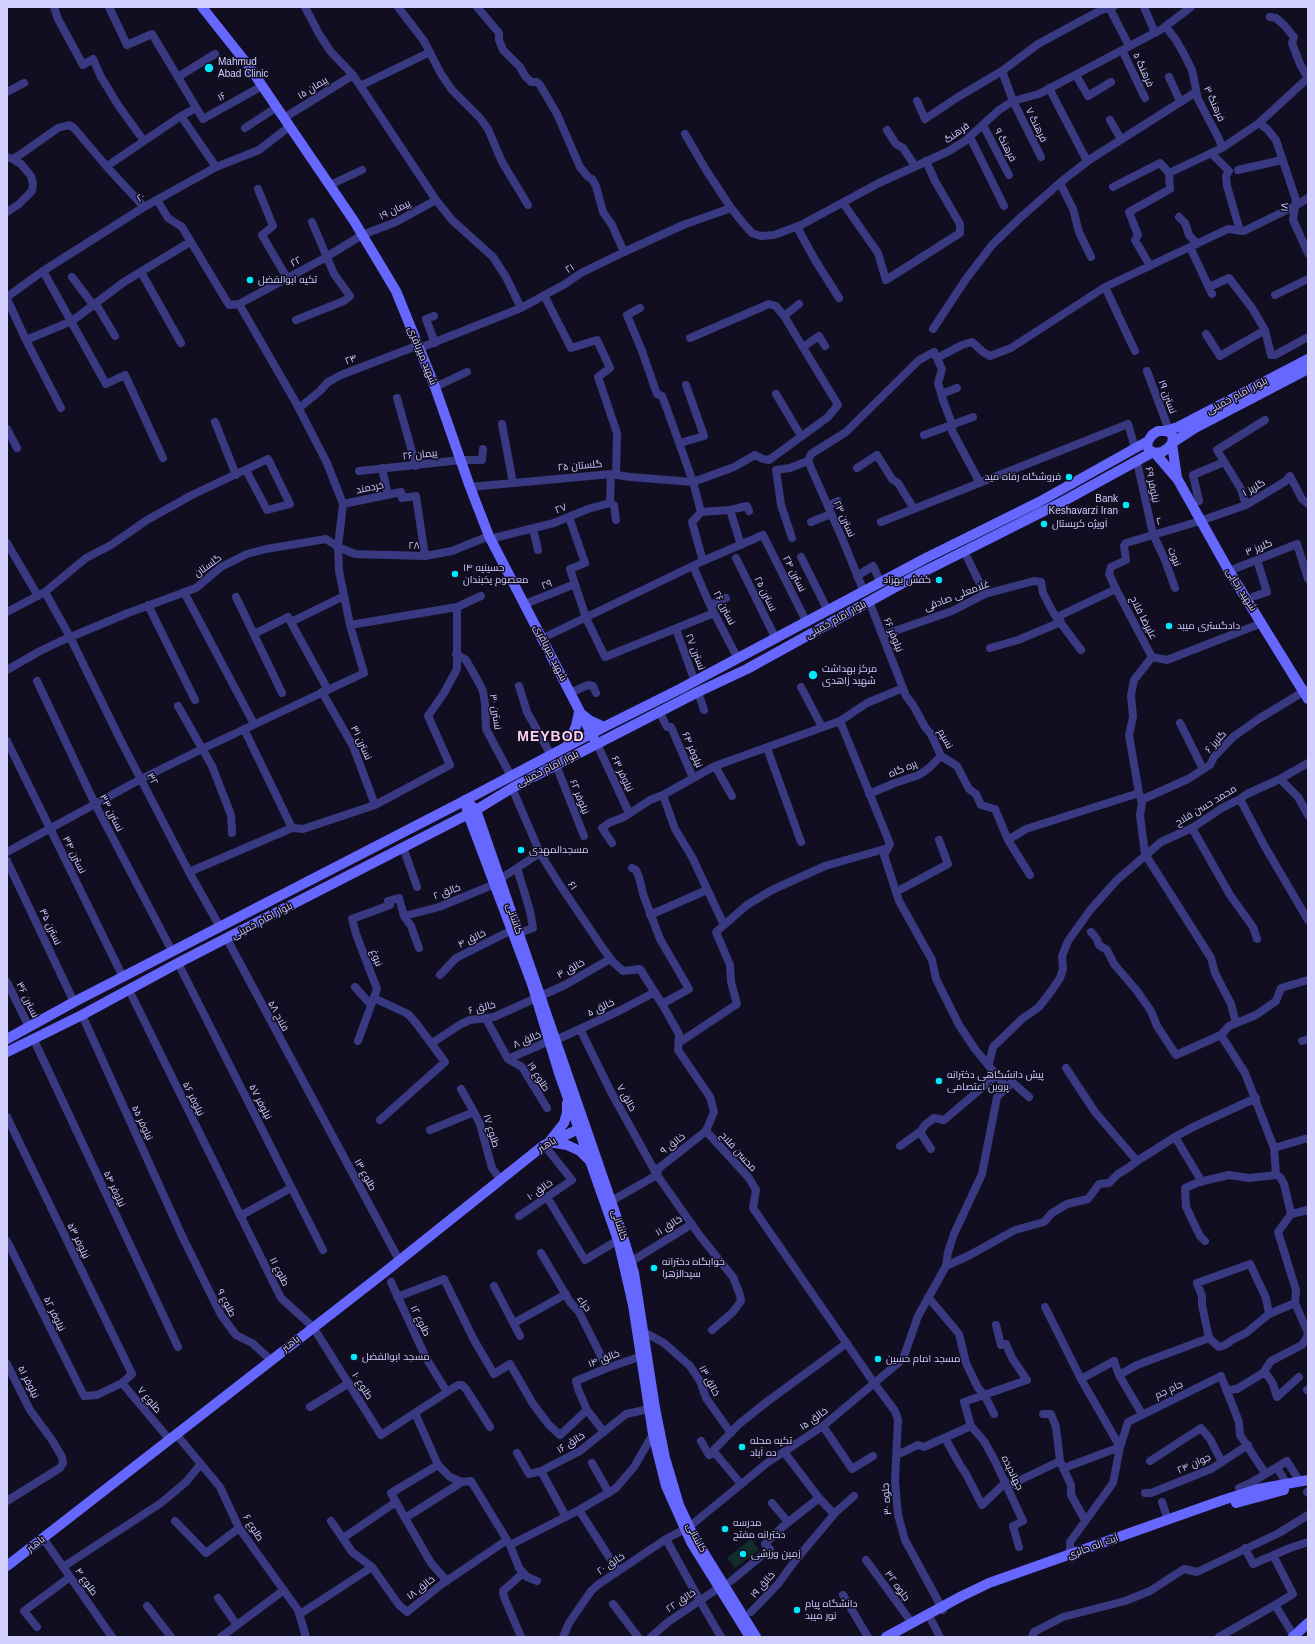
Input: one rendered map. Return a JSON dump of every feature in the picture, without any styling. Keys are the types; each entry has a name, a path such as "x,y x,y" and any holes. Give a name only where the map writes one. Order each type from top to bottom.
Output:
{"main road":[{"name":"شهید میرباقری","path":"202,7 248,65 277,107 330,185 396,291 435,388 470,487 490,538 543,638 579,712 597,744"},
{"name":"بلوار امام خمینی","path":"1167,430 1178,427 1308,359"},
{"name":"بلوار امام خمینی","path":"1172,443 1195,428 1308,369"},
{"path":"1167,430 1173,437 1172,443 1178,480 1147,446 1152,435 1158,432 1167,430"},
{"name":"بلوار امام خمینی","path":"7,1039 74,1002 567,746 695,682 926,558 1039,502 1148,441"},
{"path":"1154,452 1162,452 1172,443"},
{"name":"بلوار امام خمینی","path":"7,1052 82,1015 472,812 512,788 660,711 747,669 869,601 1062,502 1154,452"},
{"name":"شهید رجایی","path":"1178,480 1229,571 1307,693"},
{"path":"567,746 576,726 579,712 589,720 604,727"},
{"path":"465,800 472,812"},
{"name":"کاشانی","path":"472,812 516,931 552,1041 567,1096 590,1161 609,1203 618,1240 627,1263 633,1305 644,1355 666,1486 686,1528 756,1637"},
{"path":"268,902 275,914"},
{"name":"کاشانی","path":"552,1041 571,1086 600,1171 627,1263 644,1332 644,1355"},
{"path":"547,1144 564,1124 567,1113 567,1096 571,1086"},
{"name":"باهنر","path":"7,1566 399,1260 500,1179 547,1144 579,1129"},
{"path":"547,1144 567,1145 580,1152 600,1171"},
{"name":"آیت اله حائری","path":"894,1637 942,1609 993,1586 1168,1520 1258,1489 1287,1484 1306,1487"},
{"name":"آیت اله حائری","path":"1071,1557 1220,1508 1284,1490 1306,1487"},
{"name":"کاشانی","path":"724,1585 750,1637"},
{"name":"آیت اله حائری","path":"886,1637 929,1616"},
{"path":"1293,1636 1308,1623"}],"street":[{"path":"54,7 58,19 83,65 93,59 101,77 118,105 144,141"},
{"path":"109,7 127,45 152,34 196,108 181,116 110,164"},
{"path":"305,7 319,34 331,52 360,86 436,200 452,220 493,257 506,277 521,308"},
{"path":"398,7 424,41 441,74 452,90 480,118 488,129 502,162 528,205"},
{"path":"477,7 496,28 499,33 499,40 503,50 520,67 525,76 531,82 537,82 540,85 557,114 580,167 588,177 592,179 596,186 604,212 612,225 624,252"},
{"path":"1144,7 1155,33"},
{"name":"فرهنگ","path":"685,134 731,208 752,233 761,236 774,236 796,227 879,183 949,151 970,137 999,110 1013,101 1039,94 1076,75 1166,27 1191,7"},
{"path":"917,101 925,119 958,97 1002,71 1038,44 1101,10 1112,8"},
{"name":"فرهنگ ۵","path":"1112,8 1145,98"},
{"path":"1169,173 1222,148 1259,123 1308,78 1300,64 1292,43 1294,37 1276,18 1270,17"},
{"name":"فرهنگ ۳","path":"1166,27 1176,40 1189,65 1195,82 1196,92 1222,148"},
{"path":"360,86 430,52"},
{"path":"178,77 215,54"},
{"name":"فرهنگ ۷","path":"1002,71 1013,101 1041,157"},
{"name":"پیمان ۱۵","path":"287,122 352,75"},
{"path":"1076,75 1088,96 1110,82"},
{"path":"1169,77 1180,101"},
{"path":"7,92 24,83"},
{"name":"۱۶","path":"196,108 203,119 262,86"},
{"path":"1050,88 1087,161"},
{"path":"933,329 966,279 992,245 1060,183 1087,161 1196,92"},
{"path":"245,128 277,107"},
{"path":"181,116 216,168"},
{"path":"1110,120 1121,139"},
{"name":"۲۰","path":"7,298 43,271 144,207 216,168 259,150 287,122"},
{"name":"۱۸","path":"1259,123 1267,129 1276,140 1296,200 1293,220 1308,253"},
{"path":"10,158 21,154 58,128 69,125 74,128 144,207"},
{"name":"فرهنگ ۹","path":"983,125 1009,175"},
{"path":"887,130 896,144 903,148 915,166"},
{"path":"970,137 1004,206"},
{"path":"1211,153 1229,171 1226,176 1227,186 1240,231"},
{"path":"7,212 19,204 32,191 33,184 31,176 21,164 10,158"},
{"path":"1238,170 1282,160"},
{"path":"843,202 878,253 886,280 960,233 960,224 935,181 926,161"},
{"path":"1113,187 1160,163 1169,173 1170,189 1129,212 1138,236 1135,240 1150,266"},
{"path":"330,185 362,170"},
{"path":"1060,183 1073,208 1079,232 1091,257"},
{"path":"258,190 272,226 262,235 287,278"},
{"path":"937,358 962,345 972,342 990,356 1011,348 1105,287 1228,229 1244,231 1308,198"},
{"path":"7,852 141,779 202,748 364,673 350,625 339,571 338,547 343,504 327,464 299,408 239,304 230,304 182,227 168,218 157,200"},
{"name":"پیمان ۱۹","path":"362,235 396,222 436,200"},
{"name":"۲۱","path":"419,347 435,343 521,308 544,294 565,284 580,273 624,252 683,225 731,208"},
{"path":"1179,217 1186,223 1210,291 1229,278 1252,308 1265,330 1271,354 1275,355 1308,337"},
{"path":"296,320 344,301 350,296 334,274 312,222"},
{"path":"796,227 818,266 839,298"},
{"name":"۲۲","path":"239,304 362,235"},
{"path":"26,340 72,322 124,282 190,242"},
{"path":"43,271 106,384 125,375 163,458"},
{"path":"141,272 181,343"},
{"path":"72,277 95,305 115,336"},
{"path":"1275,295 1308,279"},
{"path":"1105,287 1135,351"},
{"path":"544,294 571,348 597,340 610,368 598,377 617,433 610,503 614,505 616,520"},
{"path":"7,298 26,340 61,408"},
{"path":"690,338 769,304 776,306 784,316 838,405 828,417 768,460 763,460 756,455 734,467 693,482"},
{"path":"784,316 799,304"},
{"path":"640,308 627,315 642,351 657,394 662,396 680,443 701,512"},
{"path":"434,316 426,319 435,343"},
{"path":"1206,334 1220,356 1265,330"},
{"path":"803,347 819,336 826,346"},
{"name":"۲۴","path":"299,408 320,391 328,382 341,375 419,347"},
{"path":"776,470 790,468 809,458 846,432 919,360 934,352 942,369 938,383 952,424 952,431 980,483"},
{"name":"نسترن ۱۹","path":"1147,371 1167,430"},
{"path":"435,388 467,372"},
{"path":"680,443 704,436 686,385"},
{"path":"941,394 957,388"},
{"path":"776,394 801,436"},
{"path":"397,398 416,466"},
{"path":"924,435 973,417"},
{"path":"1246,505 1241,489 1217,450 1265,420"},
{"path":"215,422 236,475"},
{"path":"502,424 513,483"},
{"path":"881,522 1128,424 1135,448"},
{"path":"7,429 17,448"},
{"name":"پیمان ۲۶","path":"359,471 461,460 482,460 483,450"},
{"path":"857,468 877,455 892,479 898,483 914,509"},
{"name":"نسترن ۲۳","path":"809,458 864,592"},
{"path":"7,612 42,594 86,558 137,527 192,496 268,459 290,504 268,510 246,470"},
{"path":"768,460 776,470 781,506 792,538"},
{"name":"نیلوفر ۶۹","path":"1137,462 1153,534"},
{"path":"1199,501 1193,475 1224,462"},
{"path":"382,468 388,495"},
{"name":"گلستان ۲۵","path":"470,487 614,474 653,480 693,482"},
{"name":"گلریز ۱","path":"1200,521 1246,505 1286,481 1290,476 1306,499"},
{"name":"خردمند","path":"343,504 401,492 402,498 416,496 425,556"},
{"path":"828,506 838,501"},
{"name":"۲۷","path":"490,538 533,529 588,509 610,503"},
{"path":"703,561 692,522 701,512 730,510 747,506 749,511"},
{"path":"543,638 703,561 741,545 730,510"},
{"path":"811,522 831,514"},
{"path":"569,516 585,563 570,569 586,618 605,657 714,614"},
{"name":"۲","path":"1124,546 1126,543 1153,534 1200,521"},
{"path":"533,529 538,550"},
{"name":"نبوت","path":"1153,534 1166,560 1175,588"},
{"name":"نسترن ۲۴","path":"741,545 763,535 807,623"},
{"name":"۲۸","path":"338,547 355,554 425,556 452,552 490,538"},
{"name":"گلستان","path":"7,670 40,651 70,637 148,605 196,588 221,567 247,554 266,549 326,539 338,547"},
{"name":"۳۲","path":"7,543 70,637 189,872 220,927"},
{"name":"گلریز ۳","path":"1229,571 1297,544 1308,579"},
{"name":"علیرضا فلاح","path":"1124,546 1126,560 1111,567 1109,574 1152,657"},
{"path":"964,551 985,594"},
{"path":"801,556 828,611"},
{"name":"نسترن ۲۵","path":"736,558 776,639"},
{"path":"1255,596 1267,592 1257,560"},
{"name":"نسترن ۲۶","path":"693,566 714,614 738,659"},
{"path":"857,576 873,566 881,583"},
{"name":"غلامعلی صادقی","path":"882,635 952,611 985,594 1034,582 1041,582 1043,593 1059,620"},
{"name":"۲۹","path":"525,604 575,584"},
{"path":"990,648 1018,640 1116,589"},
{"path":"184,592 254,724"},
{"path":"254,634 288,617 291,622 344,596"},
{"path":"350,625 457,607 481,596"},
{"path":"236,597 282,693"},
{"path":"710,605 726,598"},
{"name":"نیلوفر ۶۶","path":"869,601 898,676"},
{"path":"148,605 195,700"},
{"path":"189,872 292,828 303,829 375,805 450,765 428,716 444,693 457,669 457,607"},
{"path":"1059,620 1082,650"},
{"name":"نسترن ۳۱","path":"291,622 353,746 375,805"},
{"path":"1236,1023 1231,1004 1215,973 1211,958 1145,854 1140,815 1140,796 1129,735 1133,717 1132,695 1134,680 1152,657 1167,660 1262,623"},
{"name":"نسترن ۲۷","path":"676,629 695,682"},
{"name":"نسترن ۳۰","path":"456,654 466,660 480,686 485,704 486,730 510,776"},
{"name":"نسیم","path":"898,676 906,696 931,734 941,756 957,766 969,789 976,794 981,805 995,809 1008,840"},
{"name":"نسترن ۳۳","path":"37,681 95,804 172,952"},
{"path":"570,693 588,685 593,686 596,692"},
{"path":"519,686 527,712 551,755"},
{"path":"801,687 822,727"},
{"path":"612,843 602,828 609,823 624,817 650,800 663,795 715,766 768,748 840,720 867,703 903,688"},
{"path":"698,692 704,710"},
{"name":"گلریز ۶","path":"1008,840 1026,829 1140,796 1188,779 1210,765 1214,757 1233,737 1260,718 1307,693"},
{"path":"178,706 212,766 230,815 232,834"},
{"name":"نیلوفر ۶۴","path":"660,711 667,727 671,726 693,778"},
{"path":"840,720 890,844 884,855 899,901 932,960 936,979 958,1025 1006,1088 1012,1082 1029,1098"},
{"path":"1180,723 1203,770"},
{"path":"244,729 292,828"},
{"name":"نسترن ۳۴","path":"7,741 123,977"},
{"name":"نیلوفر ۶۳","path":"597,744 629,813"},
{"path":"768,748 801,842"},
{"name":"پره گاه","path":"869,794 919,775 929,768 941,756"},
{"name":"محمد حسن فلاح","path":"989,1064 993,1047 1022,1019 1039,1007 1060,978 1063,969 1062,956 1068,941 1091,909 1117,880 1145,854 1161,842 1192,828 1216,811 1240,800 1247,794 1280,779 1308,763"},
{"name":"نیلوفر ۶۲","path":"556,765 584,836"},
{"path":"715,766 732,796"},
{"path":"1280,779 1298,797 1308,815"},
{"name":"۶۱","path":"512,788 540,853 610,958 623,971 640,969"},
{"path":"663,795 675,829 692,857 724,925"},
{"path":"1240,800 1264,845 1308,920"},
{"path":"1192,828 1230,895 1253,927 1257,939"},
{"path":"896,892 948,864 939,840"},
{"path":"1008,840 1030,875"},
{"path":"403,847 417,887"},
{"path":"680,1042 737,1004 731,982 730,965 716,932 747,905 772,890 825,866 888,848"},
{"name":"خالق ۲","path":"404,916 439,907 497,881 540,853"},
{"name":"نسترن ۳۵","path":"7,861 74,1002"},
{"name":"خالق ۴","path":"440,975 456,958 516,931 533,928 530,911 516,868"},
{"path":"632,868 636,870 639,877 650,915 660,939 689,989 662,1004"},
{"path":"650,915 707,890"},
{"name":"نبوغ","path":"358,1041 377,989 356,934 352,919 398,898 404,916"},
{"path":"404,916 411,926 419,948"},
{"path":"1091,932 1097,939 1099,945 1107,950 1114,964 1137,991 1151,1011 1157,1026 1176,1055 1221,1035 1229,1026 1256,1015 1276,1000 1281,988 1308,981"},
{"name":"فلاح ۵۸","path":"227,939 312,1101"},
{"name":"خالق ۳","path":"538,997 565,985 610,958"},
{"name":"نیلوفر ۵۷","path":"178,964 323,1250"},
{"name":"محسن فلاح","path":"640,969 679,1034 680,1042 678,1050 710,1097 714,1112 706,1131 749,1178 756,1190 753,1208 874,1383"},
{"name":"نسترن ۳۶","path":"7,982 29,1027"},
{"path":"354,987 373,1002 408,1014 432,1043 445,1062 380,1120"},
{"name":"نیلوفر ۵۶","path":"129,990 240,1216"},
{"name":"خالق ۵","path":"552,1041 622,1010 655,992"},
{"name":"خالق ۶","path":"432,1043 461,1024 470,1020 501,1014 538,997"},
{"name":"نیلوفر ۵۵","path":"82,1015 183,1238"},
{"name":"طلوع ۱۹","path":"486,1018 508,1059 522,1067 547,1108"},
{"name":"خالق ۷","path":"580,1029 611,1092 657,1175"},
{"path":"1221,1035 1245,1073 1256,1098 1274,1148 1276,1175"},
{"name":"نیلوفر ۵۴","path":"33,1038 178,1347"},
{"name":"خالق ۸","path":"508,1059 552,1041"},
{"path":"1066,1068 1095,1112 1137,1161"},
{"path":"900,1146 920,1132 925,1125 934,1118 944,1120 997,1075"},
{"name":"خالق ۱۵","path":"686,1528 767,1464 823,1426 903,1359 918,1316 946,1266 948,1252 954,1234 982,1174 997,1097 1006,1088"},
{"name":"طلوع ۱۷","path":"461,1089 480,1124 492,1168 500,1179"},
{"path":"946,1266 1015,1230 1044,1222 1052,1213 1067,1204 1088,1199 1100,1184 1109,1183 1118,1174 1175,1137 1193,1127 1256,1098"},
{"name":"طلوع ۱۳","path":"312,1101 399,1260"},
{"path":"430,1130 474,1112"},
{"name":"نیلوفر ۵۳","path":"7,1117 132,1374 122,1383"},
{"name":"خالق ۹","path":"609,1203 657,1175 659,1168 706,1131"},
{"path":"920,1132 931,1149"},
{"path":"1175,1137 1202,1182"},
{"path":"1274,1148 1308,1138"},
{"name":"خالق ۱۰","path":"519,1216 572,1180 547,1144"},
{"path":"657,1175 692,1224"},
{"path":"1205,1241 1200,1236 1186,1207 1185,1195 1185,1188 1202,1182 1229,1175 1249,1178 1276,1175 1280,1177 1284,1184 1291,1214"},
{"path":"240,1216 292,1188"},
{"path":"547,1197 585,1260 618,1240"},
{"path":"1226,1390 1237,1389 1263,1373 1271,1361 1302,1345 1306,1339 1308,1333 1296,1302 1296,1290 1278,1232 1291,1214 1308,1210"},
{"name":"طلوع ۱۱","path":"240,1216 281,1298 313,1327"},
{"name":"خالق ۱۱","path":"627,1263 692,1224 710,1251 733,1277 740,1295 741,1301 733,1312 712,1330"},
{"name":"طلوع ۹","path":"183,1238 226,1324 236,1335 252,1343 271,1360"},
{"name":"نیلوفر ۵۲","path":"7,1241 84,1396 97,1395 122,1383"},
{"name":"حراء","path":"541,1253 579,1312 607,1368"},
{"path":"1269,1314 1266,1298 1250,1264 1197,1283 1202,1296 1202,1305 1209,1338 1219,1347 1246,1333 1269,1314 1296,1302"},
{"path":"397,1297 444,1279 474,1340 494,1374 510,1364 533,1404 549,1425 560,1435 587,1410 604,1432"},
{"name":"طلوع ۱۲","path":"391,1282 426,1358 447,1392"},
{"path":"494,1286 520,1336"},
{"path":"514,1323 566,1294"},
{"path":"928,1298 959,1334 966,1363 978,1388 984,1394 994,1414"},
{"path":"945,1438 982,1505 1007,1484 1062,1464 1120,1447 1081,1379 1045,1307"},
{"name":"جهاندیده","path":"996,1326 1001,1345 1006,1344 1012,1358 1027,1380 964,1402 971,1426 984,1442 1007,1484 1023,1521 1013,1526 1019,1547"},
{"name":"طلوع ۱۰","path":"313,1327 381,1435 415,1413"},
{"name":"خالق ۱۳","path":"644,1332 664,1343 690,1366 700,1381 706,1398 730,1433"},
{"path":"1119,1375 1137,1365 1209,1338"},
{"path":"709,1455 730,1433 768,1401 847,1343"},
{"name":"خالق ۱۴","path":"587,1410 578,1389 576,1380 644,1355"},
{"path":"1081,1379 1114,1361 1119,1375 1142,1414"},
{"name":"نیلوفر ۵۱","path":"7,1364 30,1410 52,1440 62,1457 63,1463 60,1468 7,1501"},
{"path":"1263,1373 1268,1376 1273,1384 1277,1397 1299,1377"},
{"name":"جام جم","path":"1071,1557 1070,1542 1113,1483 1120,1447 1128,1422 1221,1376 1239,1422 1240,1435 1265,1473"},
{"name":"طلوع ۷","path":"122,1383 172,1437"},
{"path":"310,1407 349,1383"},
{"name":"جلوه ۳۰","path":"874,1383 895,1411 898,1420 895,1481 898,1515 905,1540 942,1609"},
{"path":"490,1427 462,1385 458,1385 415,1413 438,1465 450,1477 462,1482 471,1482 508,1542 519,1568 527,1577 538,1581"},
{"name":"خالق ۱۶","path":"541,1471 580,1451 626,1414 653,1409"},
{"path":"1043,1414 1051,1414 1056,1427 1062,1464 1071,1485 1071,1495 1085,1520"},
{"path":"823,1426 852,1469 873,1456"},
{"path":"897,1455 918,1445 924,1447 971,1426"},
{"path":"1150,1461 1201,1428 1210,1440 1222,1462"},
{"name":"خالق ۱۸","path":"331,1521 352,1552 372,1567 399,1605 407,1612 447,1581 508,1542 566,1517 616,1488 634,1466 656,1433"},
{"name":"طلوع ۶","path":"172,1437 220,1487 239,1528 300,1614 306,1637"},
{"path":"701,1441 709,1455"},
{"name":"جوان ۲۴","path":"1145,1493 1151,1493 1211,1469 1248,1445"},
{"path":"784,1452 819,1498 835,1513"},
{"path":"517,1453 529,1474 541,1471 566,1517"},
{"path":"709,1455 715,1453 741,1484"},
{"path":"1239,1488 1254,1481 1287,1461 1306,1487"},
{"path":"592,1464 609,1493"},
{"path":"63,1567 161,1503 186,1482 200,1465"},
{"path":"438,1465 391,1493 431,1563 447,1581"},
{"path":"1279,1471 1287,1484"},
{"path":"405,1518 462,1482"},
{"name":"خالق ۱۹","path":"751,1612 778,1584 794,1562 835,1513 854,1496"},
{"path":"772,1502 788,1522 819,1498"},
{"path":"343,1538 396,1502"},
{"path":"1162,1502 1168,1520"},
{"path":"579,1510 618,1571"},
{"path":"1032,1637 1034,1632 1063,1617 1125,1601 1150,1591 1184,1569 1197,1572 1279,1532 1308,1515"},
{"path":"175,1520 206,1552 239,1528"},
{"name":"خالق ۲۲","path":"651,1637 668,1622 724,1585 770,1549 766,1544 788,1522"},
{"name":"خالق ۲۰","path":"563,1637 569,1623 592,1591 618,1571 666,1539 686,1528"},
{"name":"طلوع ۴","path":"43,1538 112,1637"},
{"path":"666,1539 721,1637"},
{"path":"1245,1548 1253,1564 1308,1542"},
{"path":"1219,1637 1293,1594 1273,1555"},
{"name":"جلوه ۳۲","path":"866,1560 912,1623"},
{"path":"300,1614 372,1567"},
{"path":"521,1637 504,1597 503,1590 523,1573"},
{"path":"37,1626 24,1611 70,1577"},
{"path":"221,1637 284,1590"},
{"path":"843,1595 868,1637"},
{"path":"218,1598 237,1625"},
{"path":"613,1604 638,1637"},
{"path":"1275,1605 1293,1636"},
{"path":"147,1606 171,1637"},
{"path":"929,1616 940,1637"}],"green space":[{"name":"زمین ورزشی","path":"751,1539 759,1550 735,1568 727,1558"}],"place":[{"name":"Mahmud Abad Clinic","path":"209,68"},
{"name":"تکیه ابوالفضل","path":"250,280"},
{"name":"فروشگاه رفاه مید","path":"1069,477"},
{"name":"Bank Keshavarzi Iran","path":"1126,505"},
{"name":"آویژه کریستال","path":"1044,524"},
{"name":"حسینیه ۱۴ معصوم یخبندان","path":"455,574"},
{"name":"کفش بهزاد","path":"939,580"},
{"name":"دادگستری میبد","path":"1169,626"},
{"name":"مرکز بهداشت شهید زاهدی","path":"813,675"},
{"name":"مسجدالمهدی","path":"521,850"},
{"name":"پیش دانشگاهی دخترانه پروین اعتصامی","path":"939,1081"},
{"name":"خوابگاه دخترانه سیدالزهرا","path":"654,1268"},
{"name":"مسجد ابوالفضل","path":"354,1357"},
{"name":"مسجد امام حسین","path":"878,1359"},
{"name":"تکیه محله ده آباد","path":"742,1447"},
{"name":"مدرسه دخترانه مفتح","path":"725,1529"},
{"name":"زمین ورزشی","path":"743,1554"},
{"name":"دانشگاه پیام نور میبد","path":"797,1610"}],"district":[{"name":"MEYBOD","path":"551,737"}]}
